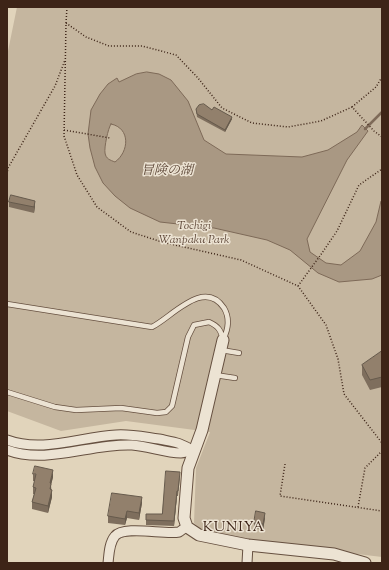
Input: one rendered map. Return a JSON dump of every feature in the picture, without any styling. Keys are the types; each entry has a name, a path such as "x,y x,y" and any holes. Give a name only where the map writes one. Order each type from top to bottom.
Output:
{"street":[{"path":"222,345 202,430 188,468 184,518 186,527 200,535 248,545 334,554 365,563"},
{"path":"7,440 16,443 38,445 116,435 133,435 182,443 193,451"},
{"path":"7,450 37,455 116,445 133,445 181,453 193,451"},
{"path":"108,563 111,542 115,535 120,532 179,532 186,527"},
{"path":"247,563 248,545"}],"lane":[{"path":"7,304 152,327 160,324 189,301 197,297 205,297 220,303 227,314 228,320 226,334 222,345"},
{"path":"7,392 55,407 76,410 121,408 157,413 166,412 172,406 188,337 194,325 209,322 217,326 222,333 222,345"},
{"path":"222,345 239,353"},
{"path":"215,375 235,378"}],"path":[{"path":"68,7 66,23 64,136 76,175 97,207 131,232 162,242 241,260 298,286 326,325 338,358 344,394 382,443"},
{"path":"66,23 86,37 109,46 142,46 176,55 198,78 222,108 252,123 288,127 321,121 352,107 376,87 382,77"},
{"path":"7,174 8,168 55,86 65,58"},
{"path":"352,107 374,131 382,137"},
{"path":"64,130 110,138"},
{"path":"298,286 336,231 358,185 382,169"},
{"path":"358,508 365,468 382,451"},
{"path":"285,464 280,496 382,512"}],"green space":[{"name":"Tochigi Wanpaku Park","path":"17,7 382,7 382,557 258,542 200,529 194,523 196,468 210,432 126,421 61,431 7,411 7,56"}],"water":[{"name":"冒険の湖","path":"147,72 159,74 171,80 188,101 204,140 226,154 302,157 328,150 357,132 362,125 368,131 347,160 307,239 310,252 326,263 341,265 360,251 376,222 382,200 382,275 372,279 339,282 318,273 290,250 267,240 214,228 160,222 130,208 115,196 103,183 95,167 88,134 91,110 100,94 108,84 117,78 119,82 136,74","holes":["111,124 122,130 126,141 120,158 115,162 106,157 105,147"]}],"building":[{"path":"204,104 212,110 214,107 232,117 225,130 197,114 196,109 199,105"},
{"path":"11,195 35,201 34,207 9,202"},
{"path":"382,351 382,377 370,380 362,365"},
{"path":"35,466 53,470 50,483 50,489 52,490 48,506 32,502 36,488 33,487 36,474 33,474"},
{"path":"166,471 180,472 174,521 146,520 146,514 162,514"},
{"path":"112,493 142,497 139,513 127,511 125,519 108,516"},
{"path":"256,511 265,513 263,524 254,523"}],"waterway":[{"path":"365,129 382,112"}],"district":[{"name":"KUNIYA","path":"234,529"}]}
